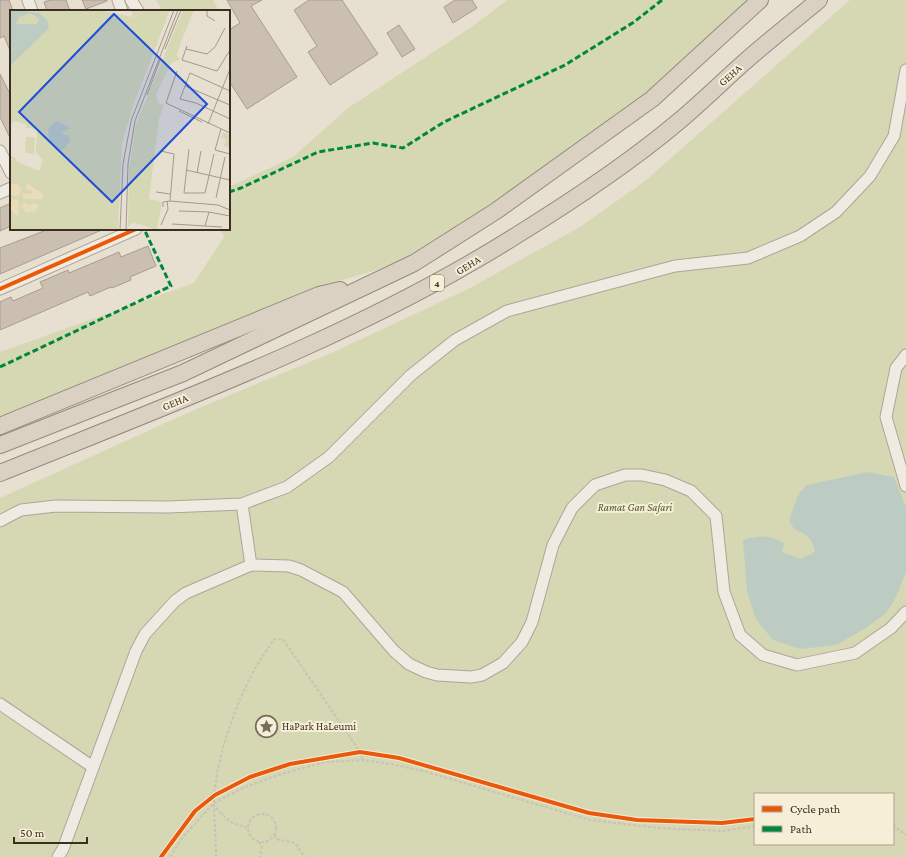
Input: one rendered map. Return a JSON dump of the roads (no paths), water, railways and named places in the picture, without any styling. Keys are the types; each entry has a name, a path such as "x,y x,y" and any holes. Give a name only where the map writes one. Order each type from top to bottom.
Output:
{"highway":[{"path":"0,445 183,373 414,263 496,211 652,99 760,0"},
{"name":"GEHA","path":"0,473 195,394 321,339 432,286 517,236 600,181 678,123 750,57 819,0"},
{"path":"0,426 319,296 377,280"}],"street":[{"path":"28,0 32,10"},
{"path":"118,0 122,10"},
{"path":"131,0 137,10"},
{"path":"0,521 21,510 56,506 168,507 242,504 287,487 329,457 412,375 455,340 507,311 675,266 748,258 800,236 836,212 870,176 894,136 906,70"},
{"path":"0,151 10,171"},
{"path":"0,193 10,188"},
{"path":"0,289 134,230"},
{"path":"906,355 896,368 886,417 906,486"},
{"path":"58,857 63,849 127,673 145,634 175,601 186,593 251,565 289,566 301,570 336,587 349,598 394,651 409,664 426,672 471,677 482,675 503,663 522,642 532,622 553,545 572,508 595,485 625,475 642,475 665,480 691,491 716,516 724,592 740,635 763,655 797,665 855,653 891,628 906,612"},
{"path":"242,504 251,565"},
{"path":"0,704 93,767"}],"place":[{"name":"HaPark HaLeumi","path":"266,726"}],"park label":[{"name":"Ramat Gan Safari","path":"635,507"}]}
